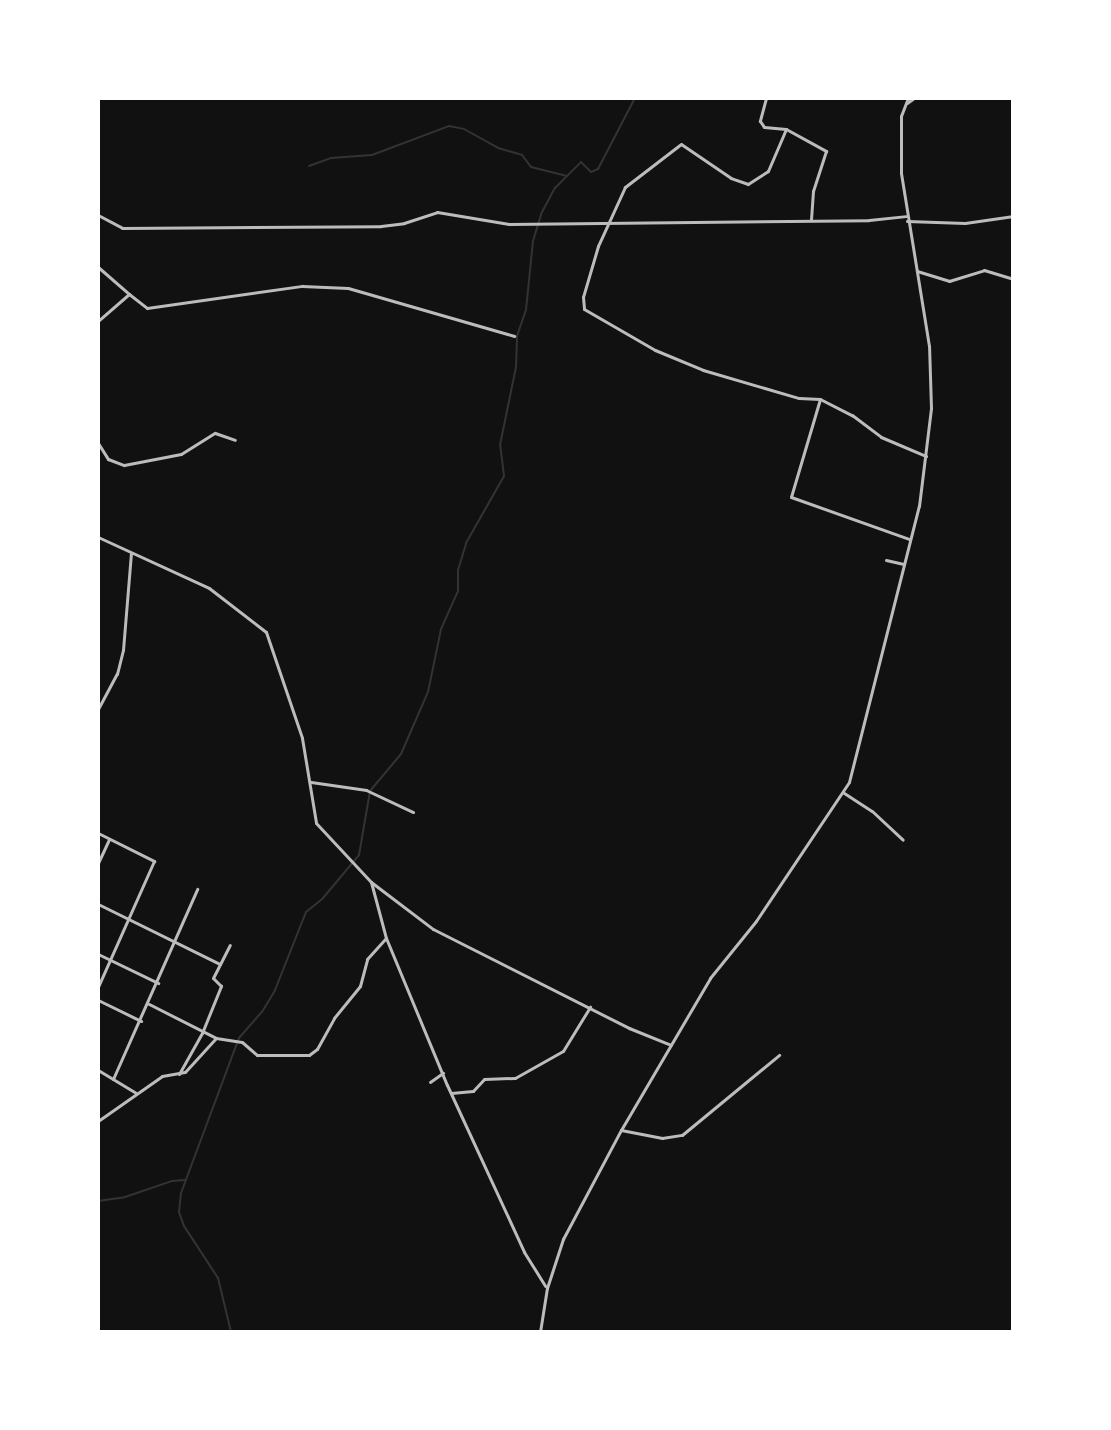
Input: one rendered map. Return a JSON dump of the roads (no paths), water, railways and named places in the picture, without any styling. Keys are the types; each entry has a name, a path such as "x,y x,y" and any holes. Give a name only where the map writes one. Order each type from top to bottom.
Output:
{"street":[{"path":"766,98 760,121 764,127 786,129 826,151 813,191 811,220"},
{"path":"540,1332 547,1288 563,1239 621,1130 710,978 756,921 844,793 886,647 911,540 931,408 929,346 906,216 900,131 907,100 914,98"},
{"path":"786,129 768,171 748,184 731,178 681,144 625,187 585,290 584,309 655,350 715,375 799,398 820,399 852,415 881,437 926,456"},
{"path":"98,215 122,228 381,226 404,223 437,212 509,224 906,216"},
{"path":"907,221 965,223 1013,216"},
{"path":"98,267 147,308 302,286 348,288 514,336"},
{"path":"917,271 949,281 984,270 1013,279"},
{"path":"98,321 129,294"},
{"path":"820,399 791,497 911,540"},
{"path":"98,443 108,459 124,465 181,454 215,433 235,440"},
{"path":"98,537 209,588 266,632 295,713 311,782 316,823 354,868 433,929 591,1006 629,1028 671,1045"},
{"path":"98,709 117,674 123,650 131,553"},
{"path":"886,560 904,564"},
{"path":"311,782 366,790 413,812"},
{"path":"844,793 872,811 903,840"},
{"path":"98,833 154,861 98,987"},
{"path":"98,863 109,839"},
{"path":"371,882 386,938 451,1093 524,1252 547,1288"},
{"path":"113,1079 149,1004 197,889"},
{"path":"98,904 220,964"},
{"path":"149,1004 202,1033 242,1042 257,1055 309,1055 317,1049 334,1018 360,986 367,959 386,938"},
{"path":"179,1074 202,1033 221,986 213,978 230,945"},
{"path":"98,954 158,983"},
{"path":"98,1000 141,1021"},
{"path":"451,1093 473,1091 484,1079 515,1078 563,1051 591,1006"},
{"path":"98,1121 162,1076 185,1072 216,1038"},
{"path":"621,1130 662,1138 682,1135 779,1055"},
{"path":"98,1070 136,1093"},
{"path":"430,1082 443,1073"}],"waterway":[{"path":"231,1332 218,1278 184,1226 179,1212 181,1193 239,1038 262,1012 275,990 306,912 323,898 359,855 370,791 401,754 428,692 441,629 458,591 458,570 466,543 504,476 500,445 516,367 517,336 526,310 533,241 541,214 555,188 581,162 591,172 598,169 635,98"},
{"path":"309,166 331,158 372,155 449,126 464,129 498,148 522,155 531,167 567,176"},
{"path":"98,1201 125,1197 172,1181 185,1180"}]}
